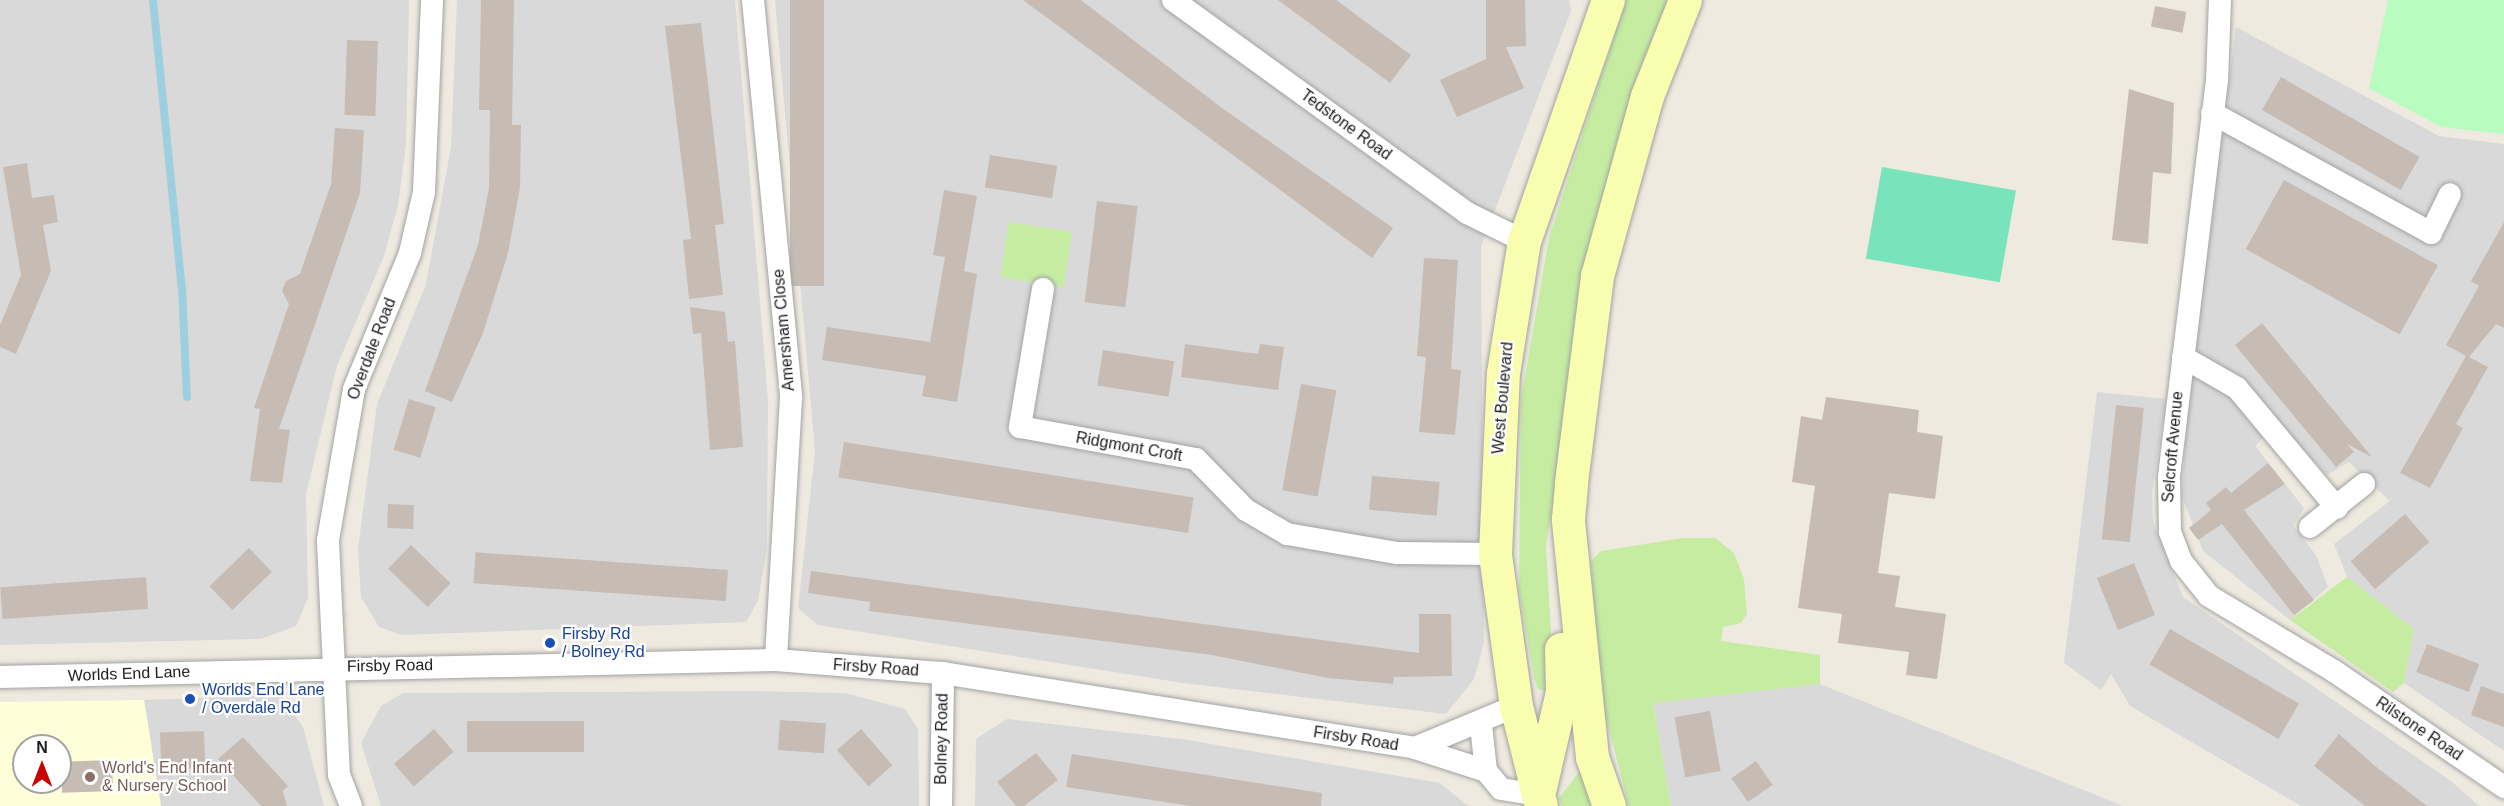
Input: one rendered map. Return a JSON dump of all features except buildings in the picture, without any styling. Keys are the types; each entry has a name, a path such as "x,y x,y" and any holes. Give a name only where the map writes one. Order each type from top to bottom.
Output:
{"main road":[{"name":"West Boulevard","path":"1539,800 1516,706 1494,554 1503,373 1524,241 1608,0"},
{"path":"1539,800 1552,728 1562,692 1559,583 1568,519 1583,358 1597,276 1647,96 1685,0"},
{"path":"1568,519 1592,757 1609,806"},
{"path":"1516,706 1592,757"}],"street":[{"name":"Overdale Road","path":"351,806 339,775 331,667 328,540 340,446 354,389 410,254 423,192 432,0"},
{"name":"Amersham Close","path":"753,0 791,398 776,660"},
{"name":"Tedstone Road","path":"1173,0 1467,213 1524,241"},
{"name":"Selcroft Avenue","path":"2220,0 2212,113 2167,508 2181,561 2209,596 2334,671"},
{"path":"2212,113 2431,233 2450,194"},
{"name":"Ridgmont Croft","path":"1043,289 1020,427 1196,459 1246,510 1287,534 1398,553 1494,554"},
{"path":"2183,357 2237,387 2337,508"},
{"path":"2310,527 2337,508 2364,484"},
{"name":"Firsby Road","path":"331,667 776,660 943,673 1415,748 1486,771 1501,789 1539,800"},
{"name":"Worlds End Lane","path":"0,677 331,667"},
{"name":"Rilstone Road","path":"2334,671 2504,787"},
{"name":"Bolney Road","path":"941,806 943,673"},
{"name":"Firsby Road","path":"1415,748 1481,725 1516,706"},
{"path":"1481,725 1486,771"}],"shaded area":[{"path":"0,0 409,0 406,145 398,206 384,256 337,366 306,494 308,598 296,626 261,639 0,645"},
{"path":"457,0 735,0 768,400 767,548 758,601 746,622 402,635 379,627 361,597 358,549 377,404 426,284 451,147"},
{"path":"775,0 1569,0 1571,11 1481,247 1484,643 1474,679 1446,714 1183,683 818,625 798,608 815,451"},
{"path":"2236,27 2439,136 2504,144 2504,751 2404,683 2414,629 2347,577 2334,544 2390,501 2349,462 2327,475 2278,423 2255,446 2304,508 2293,526 2316,555 2328,587 2290,620 2203,551 2182,496 2189,383"},
{"path":"2097,392 2166,399 2152,492 2153,522 2183,597 2451,781 2479,806 2301,806 2130,706 2111,674 2101,690 2064,663"},
{"path":"1820,684 2123,806 1671,806 1653,703"},
{"path":"748,691 845,693 905,709 918,729 919,806 381,806 361,743 381,706 403,693"},
{"path":"281,695 303,727 324,806 161,806 144,700"},
{"path":"144,700 161,806 0,806 0,702"},
{"path":"1007,719 1181,739 1440,783 1468,806 975,806 976,739"}],"green space":[{"path":"1626,0 1671,0 1565,426 1546,547 1554,683 1550,692 1538,689 1534,678 1519,590 1521,400 1549,238"},
{"path":"2388,0 2504,0 2504,134 2441,127 2369,88"},
{"path":"1882,167 2016,191 2000,282 1866,259"},
{"path":"1009,222 1072,232 1063,287 1000,277"},
{"path":"1683,538 1715,538 1734,553 1744,579 1747,614 1741,623 1723,627 1721,641 1820,655 1820,684 1653,703 1671,806 1629,806 1599,691 1591,561 1601,551"},
{"path":"2347,577 2414,629 2404,683 2393,692 2290,620"},
{"path":"1580,771 1592,806 1562,806 1559,798"}],"waterway":[{"path":"153,0 182,288 187,397"}],"place":[{"name":"Firsby Rd / Bolney Rd","path":"550,643"},
{"name":"Worlds End Lane / Overdale Rd","path":"190,699"},
{"name":"World's End Infant & Nursery School","path":"90,777"}]}
